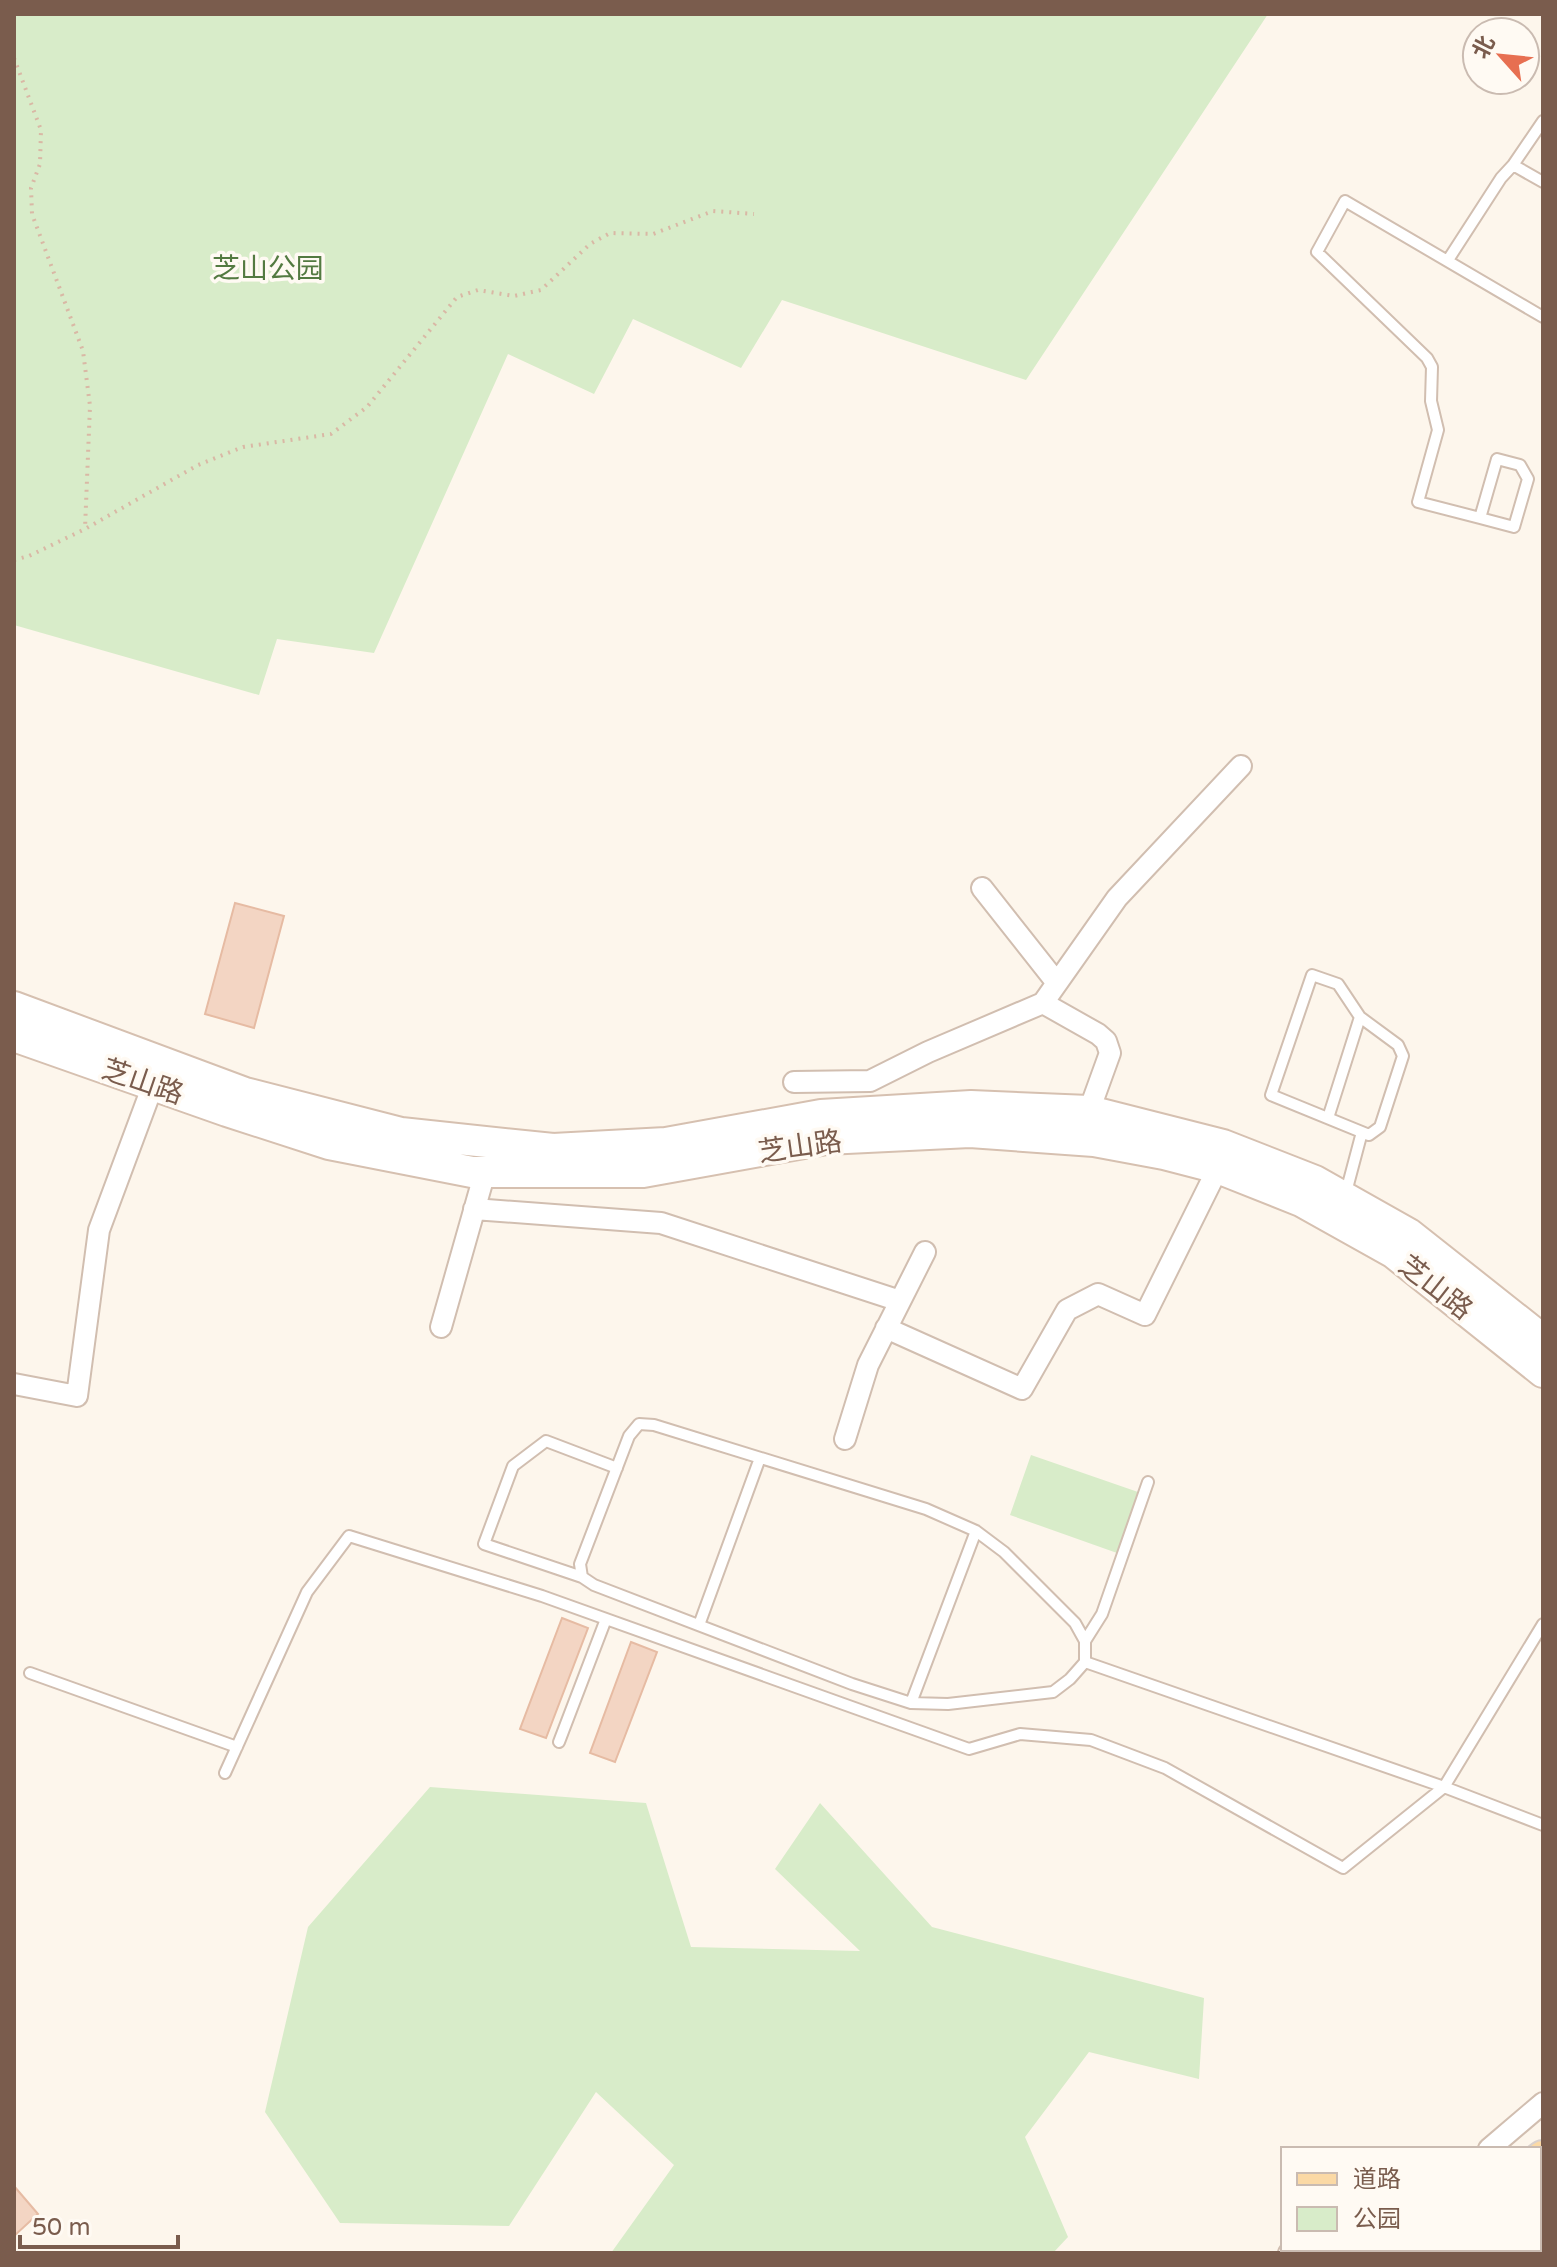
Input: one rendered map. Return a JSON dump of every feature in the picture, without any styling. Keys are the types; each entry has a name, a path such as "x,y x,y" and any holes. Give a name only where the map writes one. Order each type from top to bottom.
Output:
{"main road":[{"path":"14,1007 259,1096 401,1133 553,1149 666,1143 821,1115 971,1106 1089,1111 1223,1145 1315,1181 1409,1234 1543,1340"},
{"name":"芝山路","path":"14,1036 329,1144 472,1172 643,1172 826,1139 970,1132 1094,1141 1164,1154 1218,1168 1301,1201 1394,1253 1543,1372"}],"street":[{"path":"794,1082 870,1081 928,1052 1043,1003 1117,898 1241,766"},
{"path":"982,888 1057,983"},
{"path":"1043,1003 1106,1041 1110,1053 1089,1111"},
{"path":"14,1384 77,1396 99,1230 153,1085"},
{"path":"886,1328 1022,1389 1067,1310 1098,1294 1145,1315 1218,1168"},
{"path":"441,1327 485,1172"},
{"path":"474,1209 661,1223 900,1301"},
{"path":"845,1439 868,1365 925,1252"},
{"path":"1491,2147 1543,2103"}],"lane":[{"path":"1448,260 1501,178 1543,121"},
{"path":"1513,165 1543,182"},
{"path":"1480,518 1497,459 1520,465 1528,479 1514,527 1418,502 1438,430 1431,401 1432,367 1427,358 1317,252 1345,201 1543,317"},
{"path":"1312,975 1338,984 1360,1017 1398,1045 1403,1056 1380,1127 1369,1135 1328,1118 1271,1095 1312,975"},
{"path":"1328,1118 1360,1017"},
{"path":"1345,1198 1362,1132"},
{"path":"582,1577 580,1564 617,1468 629,1436 639,1424 654,1425 926,1509 976,1531 1004,1552 1075,1623 1085,1641 1085,1662 1053,1692 948,1704 911,1703 852,1684 594,1585 582,1577 484,1544 513,1466 546,1441 617,1468"},
{"path":"699,1625 760,1458"},
{"path":"1085,1641 1102,1614 1148,1482"},
{"path":"911,1703 976,1531"},
{"path":"225,1773 307,1592 349,1536 542,1596 969,1749 1020,1734 1091,1740 1165,1768 1343,1868 1444,1787 1543,1624"},
{"path":"559,1742 606,1619"},
{"path":"1085,1662 1444,1787 1543,1825"},
{"path":"30,1673 237,1747"}],"path":[{"path":"14,58 41,130 40,164 31,188 32,214 83,351 90,406 85,529"},
{"path":"14,560 85,529 198,465 243,447 331,434 367,407 457,297 478,290 514,296 541,290 590,244 610,233 653,234 713,211 754,214"}],"green space":[{"name":"芝山公园","path":"14,14 1268,14 1026,380 782,300 741,368 633,319 594,394 508,354 374,653 277,639 259,695 14,625"},
{"path":"1031,1455 1138,1492 1117,1553 1010,1515"},
{"path":"430,1787 646,1803 691,1947 860,1951 775,1869 820,1803 932,1927 1204,1998 1199,2079 1089,2052 1025,2137 1068,2237 1053,2253 611,2253 674,2165 596,2092 509,2226 340,2223 265,2112 308,1927"}],"building":[{"path":"235,903 284,916 254,1028 205,1014"},
{"path":"562,1618 588,1628 546,1738 520,1729"},
{"path":"631,1642 657,1652 615,1762 590,1753"},
{"path":"14,2186 38,2214 14,2236"}]}
